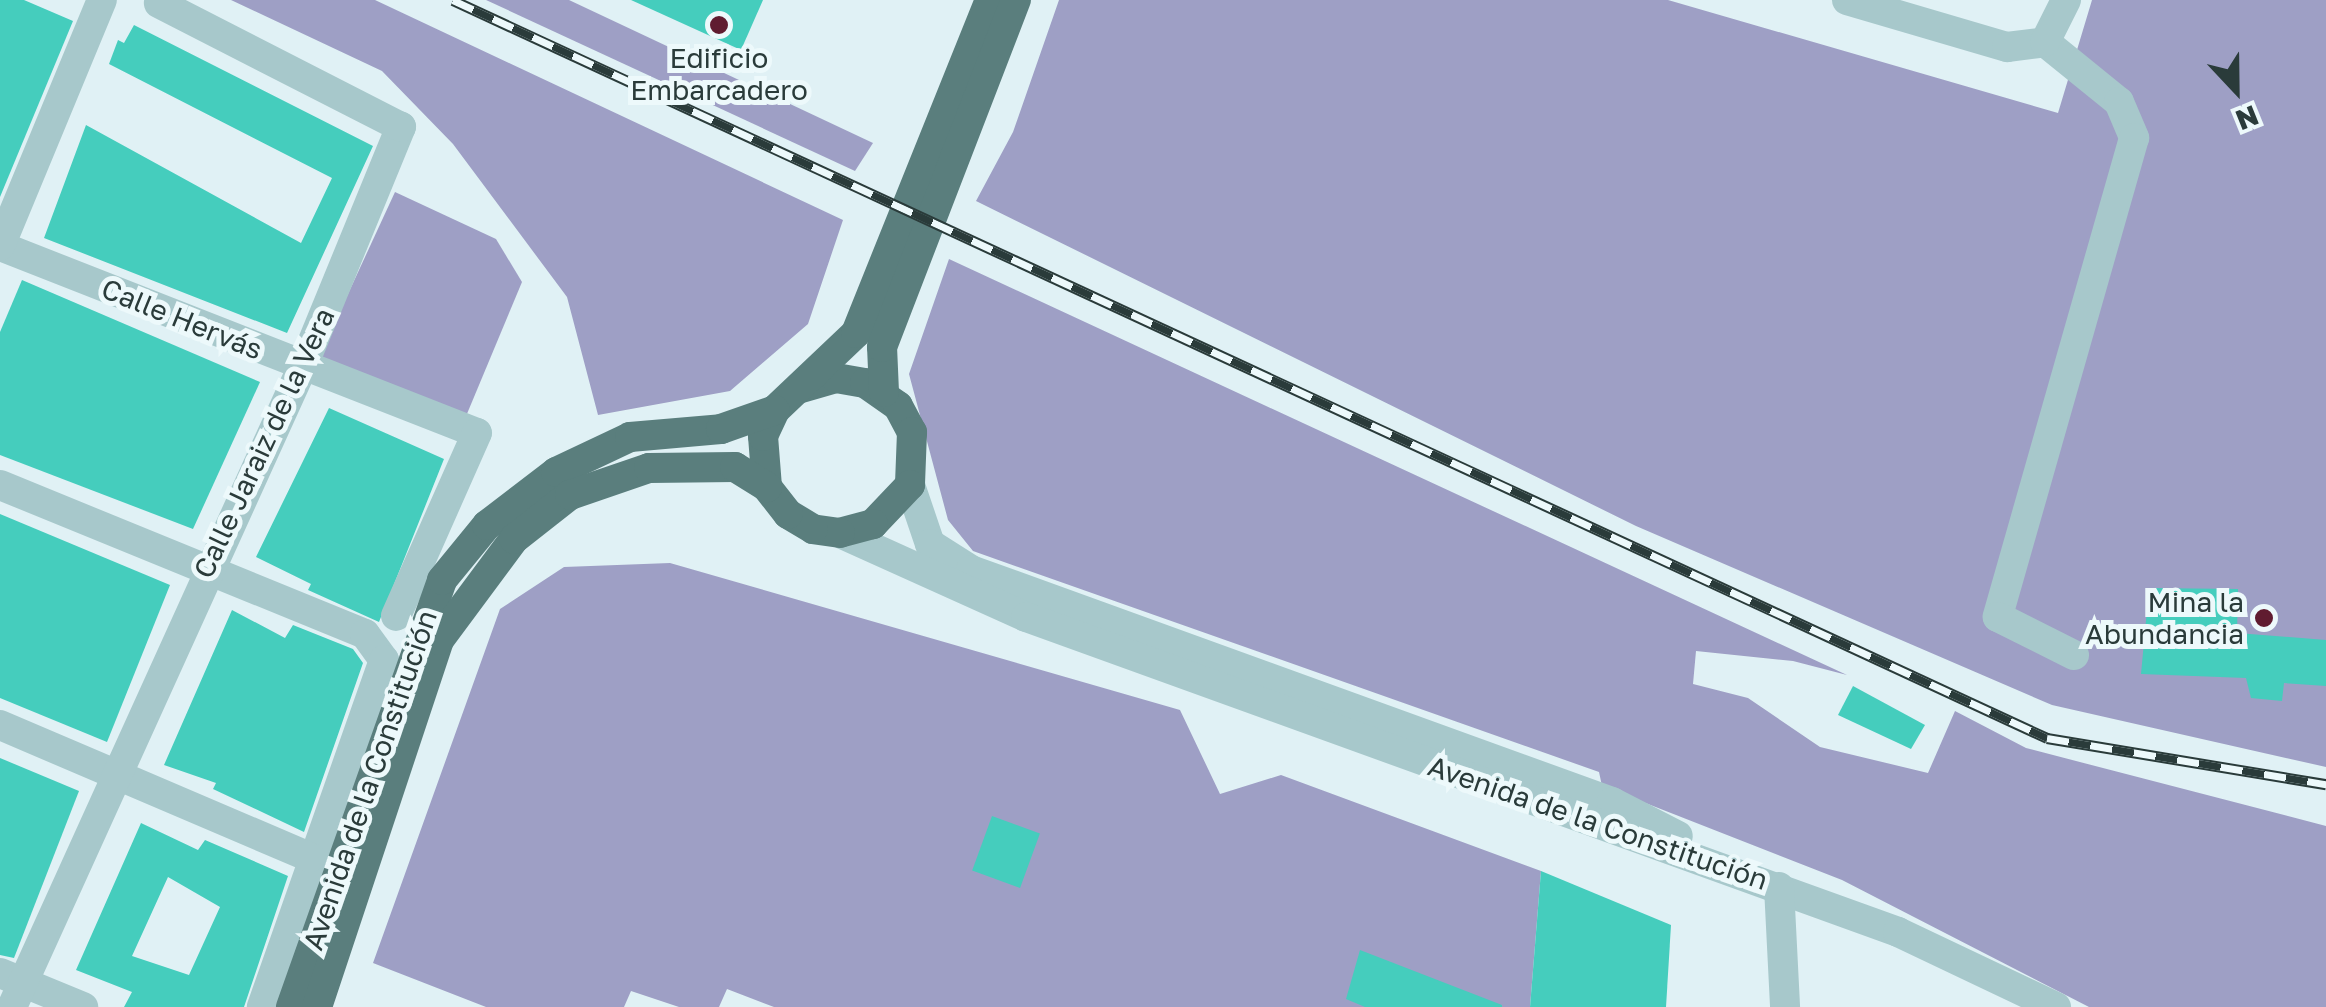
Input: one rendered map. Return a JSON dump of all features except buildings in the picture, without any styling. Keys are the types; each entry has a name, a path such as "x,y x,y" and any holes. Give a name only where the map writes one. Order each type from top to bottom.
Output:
{"main road":[{"path":"990,0 856,333 775,410 763,436 767,487 788,514 812,528 840,532 874,524 910,485 912,432 884,392 882,347 1016,0"},
{"path":"800,388 836,378 884,392"},
{"name":"Avenida de la Constitución","path":"290,1007 442,580 487,526 556,472 630,437 721,429 775,410"},
{"name":"Avenida de la Constitución","path":"317,1007 439,640 514,538 570,495 649,468 735,467 767,487"}],"street":[{"path":"0,246 102,0"},
{"path":"1847,0 2007,47 2044,42 2119,102 2134,138 1998,618 2074,655"},
{"path":"2044,42 2066,0"},
{"name":"Calle Jaraiz de la Vera","path":"12,987 302,368 401,127 159,4"},
{"name":"Calle Hervás","path":"0,246 302,368 478,433 396,616"},
{"path":"0,485 206,568"},
{"name":"Avenida de la Constitución","path":"910,485 930,544 971,570 1612,802 1779,887"},
{"name":"Avenida de la Constitución","path":"840,532 1026,617 1779,887"},
{"name":"Avenida de la Constitución","path":"206,568 366,634 384,660 310,857 262,1007"},
{"path":"0,724 310,857"},
{"path":"1785,1007 1779,887 1898,932 2056,1007"},
{"path":"12,987 83,1007"}],"shaded area":[{"path":"231,0 375,0 843,220 808,324 730,391 598,415 567,297 453,144 382,71"},
{"path":"486,0 569,0 873,143 855,171"},
{"path":"1059,0 1668,0 2058,113 2092,0 2326,0 2326,767 2052,705 1636,526 976,201 1013,132"},
{"path":"395,192 496,239 522,282 464,421 317,361"},
{"path":"949,259 1847,675 1793,661 1696,651 1693,684 1748,698 1820,747 1928,773 1955,711 2026,748 2326,826 2326,1007 2089,1007 1842,880 1602,786 1599,772 973,551 948,520 909,374"},
{"path":"670,563 1180,710 1220,794 1281,775 1541,871 1530,1007 774,1007 727,989 719,1007 679,1007 631,991 624,1007 486,1007 373,963 500,609 564,567"}],"railway":[{"path":"453,0 2047,738 2326,784"}],"place":[{"name":"Edificio Embarcadero","path":"719,25"},
{"name":"Mina la Abundancia","path":"2264,618"}]}
